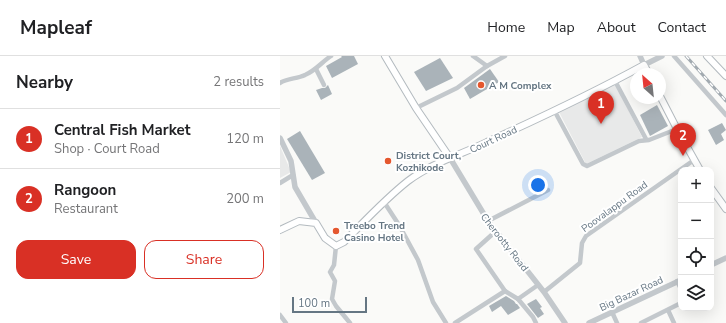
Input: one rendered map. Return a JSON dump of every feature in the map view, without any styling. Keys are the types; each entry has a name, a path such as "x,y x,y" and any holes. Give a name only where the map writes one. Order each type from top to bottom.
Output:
{"main road":[{"name":"Cherootty Road","path":"386,56 416,108 450,158"},
{"path":"707,56 726,76"},
{"path":"644,64 646,68"},
{"name":"Court Road","path":"336,246 344,242 384,202 409,181 434,165 485,143 615,81 644,64"},
{"path":"664,104 698,167"},
{"path":"714,192 726,209"},
{"path":"280,230 299,221 316,223 325,238 336,246"}],"street":[{"path":"280,83 284,80 304,76 316,69 331,56"},
{"path":"474,56 487,66"},
{"path":"416,108 457,88 487,66 505,56"},
{"path":"640,56 644,64"},
{"name":"Court Road","path":"644,64 662,56"},
{"path":"674,56 726,115"},
{"path":"316,69 324,84"},
{"path":"615,81 646,140"},
{"path":"554,110 583,164 587,166 639,141 649,140 677,129"},
{"path":"280,138 292,161 295,187 316,223"},
{"name":"Cherootty Road","path":"450,158 488,221 538,284 565,323"},
{"name":"Poovalappu Road","path":"544,292 580,263 582,243 586,236 694,160"},
{"path":"280,183 293,175"},
{"path":"488,221 548,190"},
{"path":"384,202 418,260 433,302 444,322"},
{"path":"496,231 476,249 505,291 518,299 536,323"},
{"path":"336,246 334,265 330,272 334,281 332,299 350,323"},
{"path":"714,264 726,258"},
{"name":"Big Bazar Road","path":"589,323 678,280"},
{"path":"518,299 538,284"},
{"path":"455,323 505,291"},
{"path":"641,323 678,305"},
{"path":"668,310 674,323"},
{"path":"612,312 617,323"},
{"path":"280,315 286,323"}],"shaded area":[{"path":"615,84 642,137 586,164 559,112"},
{"path":"280,146 291,172 280,178"}],"building":[{"path":"341,56 354,56 358,64 332,78 326,66 342,57"},
{"path":"440,58 453,78 426,91 414,72"},
{"name":"A M Complex","path":"490,69 499,82 470,99 464,88"},
{"path":"328,85 332,94 321,100 316,90 325,88"},
{"path":"657,105 668,126 650,136 640,115"},
{"path":"722,123 726,130 721,134 724,140 716,145 708,130"},
{"path":"300,131 325,173 312,180 287,139"},
{"path":"506,296 514,301 520,308 508,315 501,306 492,312 489,306"},
{"path":"536,299 542,307 540,308 544,314 538,318 527,304"}],"railway":[{"path":"686,56 726,101"}],"place":[{"name":"A M Complex","path":"481,85"},
{"name":"Central Fish Market","path":"601,124"},
{"name":"Rangoon","path":"683,156"},
{"name":"District Court, Kozhikode","path":"388,161"},
{"name":"Treebo Trend Casino Hotel","path":"336,231"}]}
